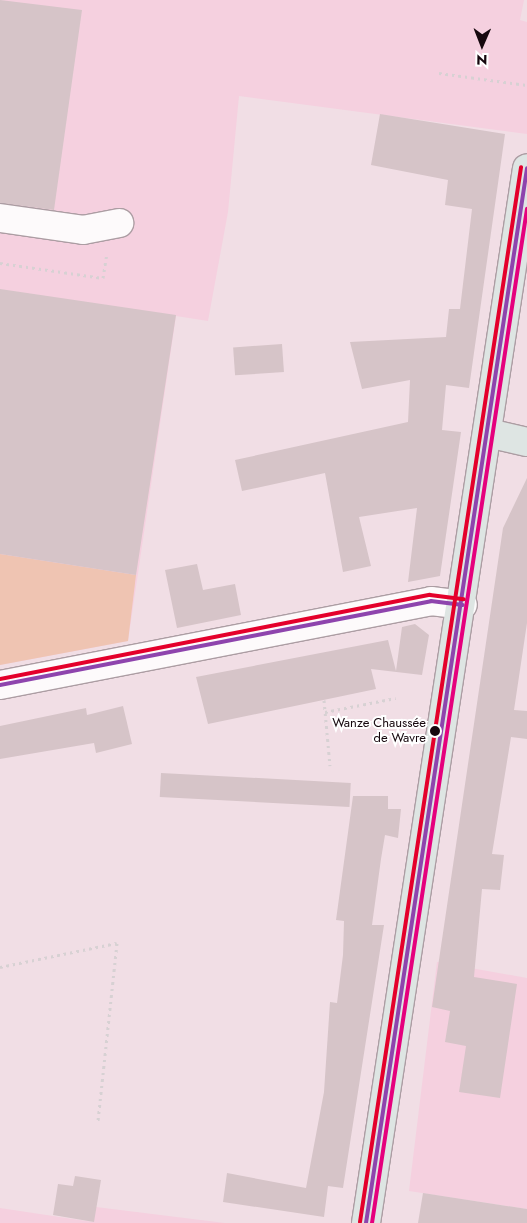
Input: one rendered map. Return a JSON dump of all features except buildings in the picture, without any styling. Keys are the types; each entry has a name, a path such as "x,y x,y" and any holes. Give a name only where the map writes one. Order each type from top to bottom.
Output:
{"main road":[{"path":"366,1223 463,605 527,168"},
{"path":"488,432 527,442"}],"street":[{"path":"0,218 83,230 120,223"},
{"path":"0,685 431,601 463,605"}],"path":[{"path":"439,73 527,85"},
{"path":"0,263 103,278 109,243 120,223"},
{"path":"325,712 396,698"},
{"path":"324,700 330,766"},
{"path":"0,967 117,943 98,1122"}],"shaded area":[{"path":"0,0 524,0 520,20 527,22 527,134 239,96 228,212 208,321 176,316 128,641 0,665"},
{"path":"0,554 136,575 128,641 0,665"},
{"path":"437,962 527,978 527,1209 409,1191"},
{"path":"96,1207 225,1223 0,1223 0,1208 93,1222"}],"transit line":[{"path":"360,1222 521,167"},
{"path":"366,1223 527,168"},
{"path":"372,1223 527,209"},
{"path":"0,679 430,595 464,599"},
{"path":"0,685 431,601 463,605"}],"place":[{"name":"Wanze Chaussée de Wavre","path":"435,731"}]}
